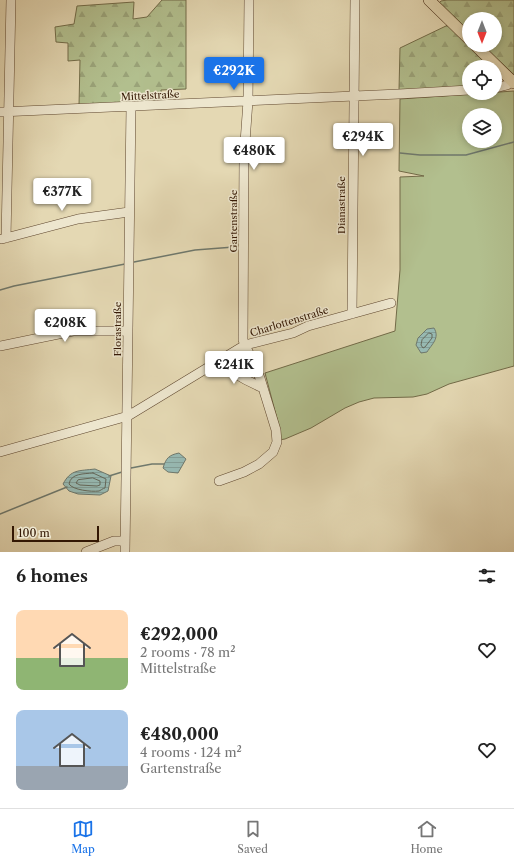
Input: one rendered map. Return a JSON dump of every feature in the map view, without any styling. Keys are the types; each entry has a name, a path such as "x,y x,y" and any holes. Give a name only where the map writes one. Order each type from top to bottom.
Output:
{"main road":[{"path":"428,0 462,32"},
{"path":"482,52 513,82"}],"street":[{"path":"11,0 5,112 3,238 78,219 129,212"},
{"name":"Gartenstraße","path":"219,481 230,478 259,464 268,457 276,447 277,441 276,430 263,388 243,340 244,156 248,101 249,0"},
{"name":"Dianastraße","path":"352,314 355,0"},
{"path":"502,87 507,86 513,82"},
{"name":"Mittelstraße","path":"5,112 462,90"},
{"name":"Florastraße","path":"125,552 131,106"},
{"name":"Charlottenstraße","path":"0,452 128,416 245,345 293,333 308,326 391,303"},
{"path":"0,346 73,331 128,331"},
{"path":"219,361 232,371 263,388"},
{"path":"86,552 114,541 125,541"}],"green space":[{"path":"162,0 186,0 186,89 161,90 161,101 79,106 80,60 68,61 68,43 56,42 55,27 74,24 77,6 134,2 133,19 147,17"},
{"path":"514,0 514,81 502,69 502,60 493,60 485,52 502,52 502,12 462,12 462,29 438,4 441,1"},
{"path":"448,25 462,39 462,52 475,52 483,60 462,60 462,87 399,90 400,48"},
{"path":"514,91 514,366 449,384 427,394 413,397 374,398 359,402 345,408 311,428 279,440 280,430 265,373 395,331 400,270 400,177 424,176 399,171 400,99 462,95 462,100 502,100 502,92"}],"water":[{"path":"434,328 436,332 435,341 427,352 421,353 416,345 418,338 427,329"},
{"path":"179,453 186,459 178,473 168,472 163,468 165,462 170,456"},
{"path":"95,469 111,476 108,491 100,495 78,494 69,491 63,484 72,473"}],"waterway":[{"path":"400,153 420,155 466,155 514,142"},
{"path":"134,262 195,250 234,247"},
{"path":"0,290 125,264"},
{"path":"131,468 152,464 164,464"},
{"path":"109,476 122,472"},
{"path":"0,514 67,487"}]}
